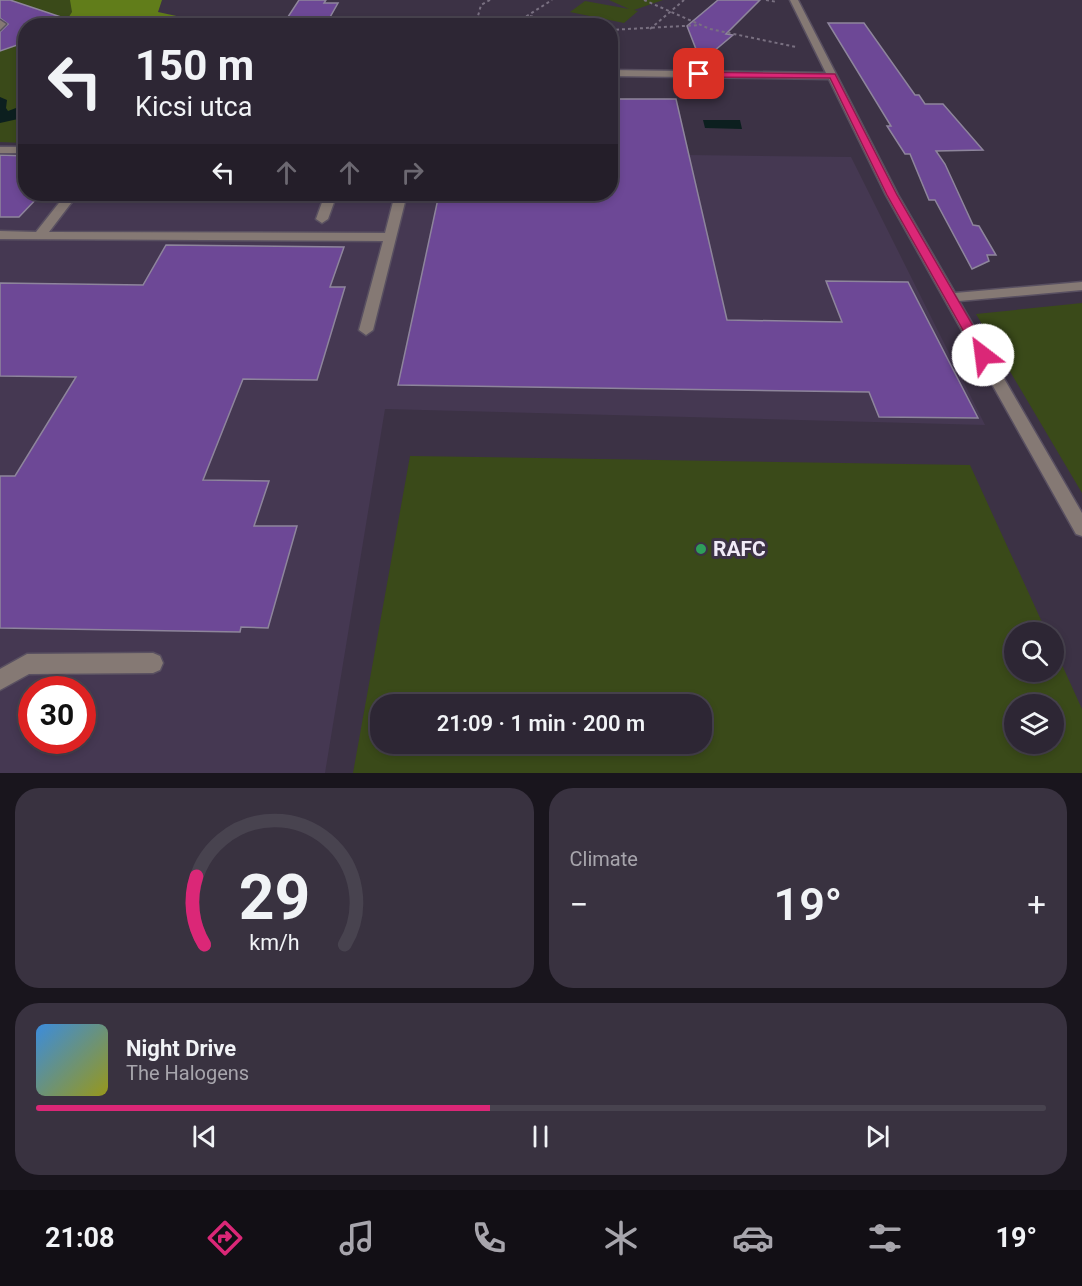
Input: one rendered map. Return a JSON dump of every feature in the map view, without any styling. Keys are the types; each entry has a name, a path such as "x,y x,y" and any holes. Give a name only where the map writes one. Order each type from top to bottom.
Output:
{"street":[{"path":"794,0 892,195 1082,529"},
{"path":"0,22 2,24 0,28"},
{"path":"618,73 832,76"},
{"path":"0,150 18,150"},
{"path":"40,236 67,201"},
{"path":"322,219 328,201"},
{"path":"366,330 399,201"},
{"path":"0,235 390,237"},
{"path":"950,298 1082,286"},
{"path":"0,680 27,664 153,663"}],"path":[{"path":"481,18 478,16 481,5 490,0"},
{"path":"526,18 552,0"},
{"path":"644,0 702,25 820,52"},
{"path":"649,29 684,0"},
{"path":"530,16 539,18"},
{"path":"618,30 702,25"}],"shaded area":[{"path":"0,97 7,100 8,111 18,107 18,119 0,123"},
{"path":"703,120 740,120 742,129 705,128"},
{"path":"0,145 18,146 18,201 618,201 618,154 851,157 985,425 385,409 325,773 0,773"}],"green space":[{"path":"0,0 142,0 129,18 18,18 18,143 0,142"},
{"path":"70,0 162,0 158,12 186,18 68,18 72,12"},
{"path":"609,0 663,0 634,10 638,11 624,23 618,22 618,18 599,18 570,12 585,1 629,9"},
{"path":"1082,303 1082,493 976,314"},
{"name":"RAFC","path":"410,456 970,465 1042,622 1004,622 1004,682 1064,682 1064,669 1082,709 1082,773 353,773"}],"building":[{"path":"0,0 10,0 64,18 18,18 18,45 0,51 0,32 8,24 0,18"},
{"path":"299,0 326,0 324,3 338,3 330,18 287,18"},
{"path":"718,0 760,0 726,34 733,35 701,62 687,26"},
{"path":"828,23 864,23 915,95 919,95 925,104 943,104 983,150 936,151 945,164 973,225 979,226 996,255 987,255 989,261 972,269 935,200 929,200 910,154 905,154 887,126 891,126"},
{"path":"618,99 676,99 727,320 842,322 826,281 908,282 978,418 879,417 869,392 398,385 437,201 618,201"},
{"path":"0,155 18,156 18,201 34,201 19,217 0,217"},
{"path":"166,245 344,247 330,287 345,287 317,380 243,379 203,480 269,481 254,526 297,526 268,628 241,627 240,632 0,628 0,476 15,476 76,377 0,376 0,283 143,285"}],"place":[{"name":"RAFC","path":"701,549"}],"route":[{"path":"699,74 832,76 892,195 983,355"}]}
